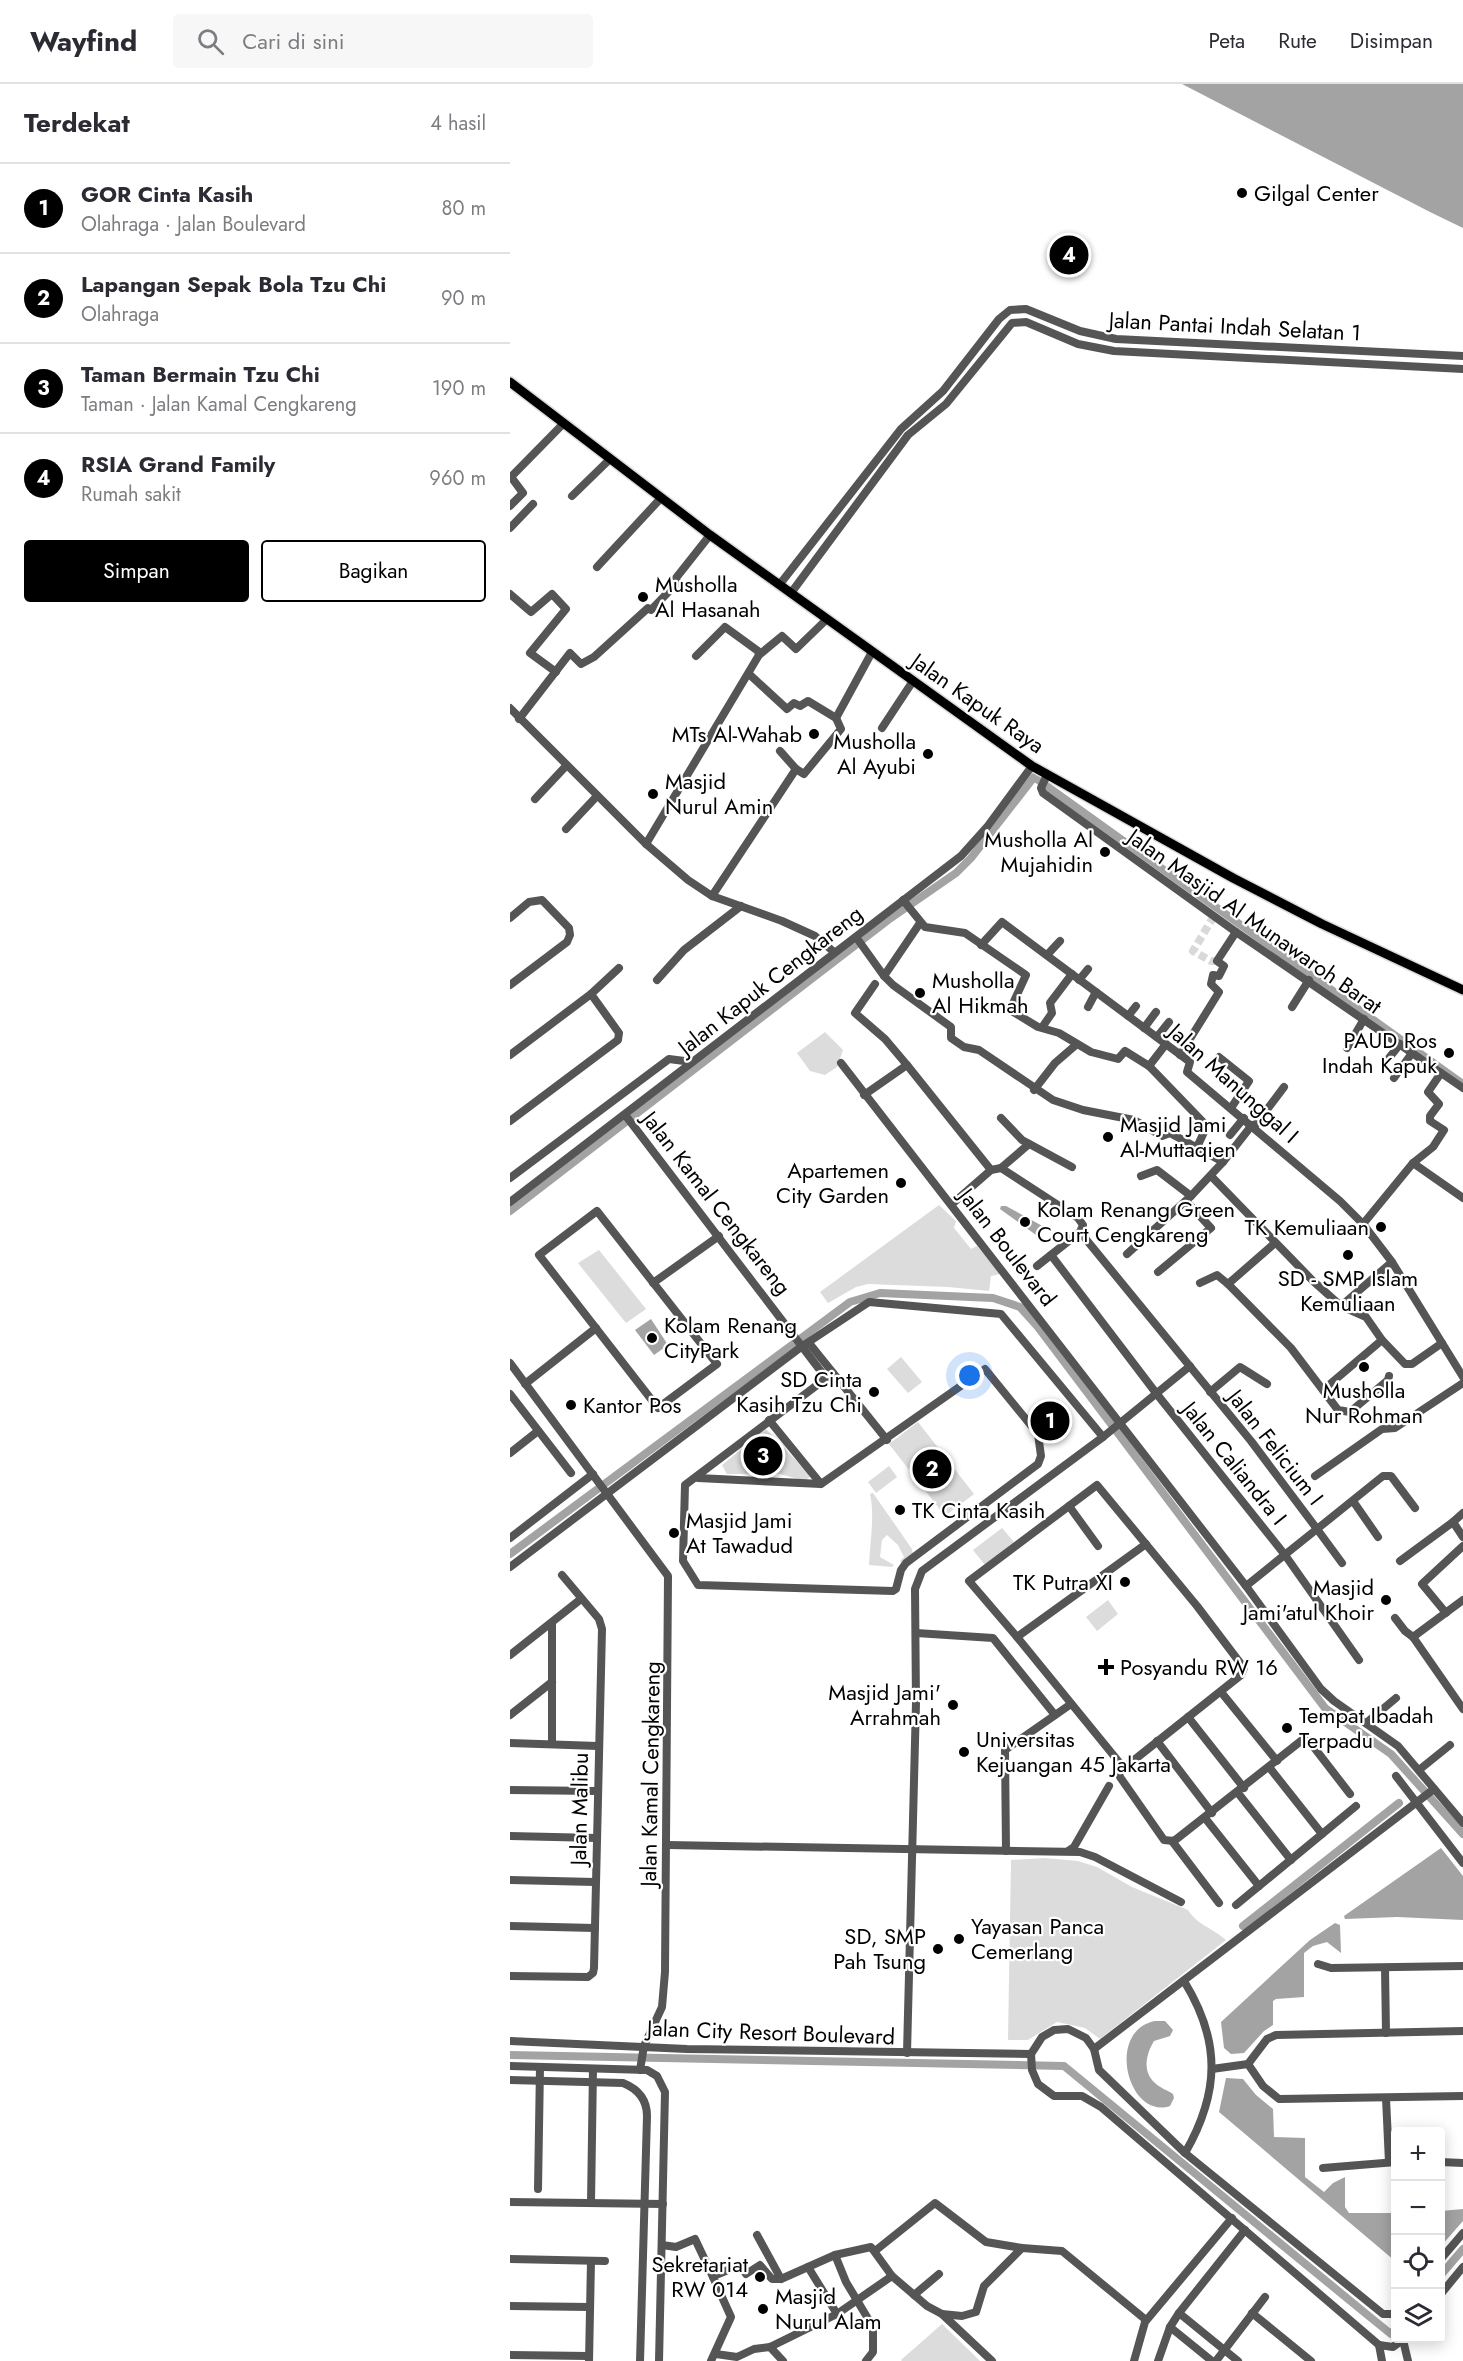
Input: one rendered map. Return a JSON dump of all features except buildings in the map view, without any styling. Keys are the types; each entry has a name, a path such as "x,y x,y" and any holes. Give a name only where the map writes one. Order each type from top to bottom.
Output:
{"main road":[{"name":"Jalan Kapuk Raya","path":"510,382 711,535 782,580 827,619 1032,766 1044,780 1292,909 1463,990"}],"street":[{"name":"Jalan Pantai Indah Selatan 1","path":"782,580 901,429 943,391 999,319 1010,310 1026,309 1080,331 1116,339 1463,356"},
{"name":"Jalan Pantai Indah Selatan 1","path":"794,589 908,435 946,404 1012,323 1026,322 1078,344 1114,351 1463,369"},
{"path":"510,506 523,493 511,477 563,424"},
{"path":"572,496 610,459"},
{"path":"597,567 661,498"},
{"path":"510,528 533,504"},
{"path":"519,719 570,653 581,664 594,657 648,608 651,610 677,583 676,578 711,535"},
{"path":"510,594 531,612 552,594 566,609 530,652 556,672"},
{"path":"646,844 759,655 782,636 796,649 827,619"},
{"path":"696,656 724,627 758,651 759,655"},
{"path":"836,718 872,652"},
{"path":"749,674 787,709 794,703 800,706 808,701 836,718 842,729 804,774 796,769 780,751"},
{"path":"882,728 913,681"},
{"path":"510,708 646,844 688,880 712,896 814,936 834,952"},
{"path":"535,799 566,766"},
{"name":"Jalan Kapuk Cengkareng","path":"510,1202 626,1116 834,952 859,940 975,843 1032,766"},
{"path":"712,896 796,769"},
{"name":"Jalan Masjid Al Munawaroh Barat","path":"1044,780 1043,793 1236,932 1463,1088"},
{"path":"566,829 597,796"},
{"path":"510,918 529,902 542,900 569,928 570,935 567,942 510,986"},
{"path":"903,901 925,927 965,933 1026,976 1010,1010 1038,1027 1043,1026 1091,1052 1118,1059 1125,1051 1149,1066 1204,1123 1206,1128 1197,1147"},
{"path":"657,980 684,950 741,906"},
{"name":"Jalan Manunggal I","path":"981,945 1002,922 1190,1062 1187,1072 1253,1126 1363,1224 1392,1262 1463,1377"},
{"path":"884,976 920,923"},
{"path":"1180,1054 1219,992 1211,984 1213,975 1219,976 1224,966 1217,961 1236,932"},
{"path":"859,940 893,985 951,1027 951,1038 964,1047 979,1050 1034,1090 1053,1100 1083,1110 1134,1120 1162,1136 1170,1133 1223,1161"},
{"path":"1047,956 1060,941"},
{"path":"510,1055 591,994 618,968"},
{"path":"1079,980 1088,969"},
{"path":"1043,1026 1052,1013 1050,1003 1071,974"},
{"path":"1292,1007 1309,980"},
{"path":"875,984 855,1013 885,1039 908,1065 991,1170"},
{"path":"1088,1007 1096,992"},
{"path":"510,1121 618,1040 619,1033 591,994"},
{"path":"1128,1016 1136,1006"},
{"path":"1144,1028 1156,1012"},
{"path":"1347,1048 1364,1019"},
{"path":"1157,1037 1169,1022"},
{"path":"1034,1090 1055,1063 1077,1044"},
{"path":"1149,1066 1166,1044"},
{"path":"1389,1058 1400,1044"},
{"path":"1394,1078 1412,1053"},
{"path":"1219,1057 1250,1081 1231,1108"},
{"path":"510,1178 669,1059 692,1062"},
{"name":"Jalan Boulevard","path":"842,1063 864,1095 952,1204 1246,1586 1321,1689 1398,1746 1419,1770 1431,1791 1463,1823"},
{"path":"864,1095 908,1065"},
{"path":"1363,1224 1413,1163 1433,1147 1444,1130 1430,1121 1430,1116 1439,1104 1428,1092 1441,1073"},
{"path":"1127,1254 1189,1199 1211,1176 1284,1087"},
{"name":"Jalan Kamal Cengkareng","path":"626,1116 792,1331 887,1440"},
{"path":"1001,1118 1029,1144 1072,1167"},
{"path":"1230,1135 1244,1119"},
{"path":"952,1204 991,1170 1001,1168 1029,1144"},
{"path":"1413,1163 1463,1198"},
{"name":"Jalan Felicium I","path":"1001,1168 1078,1218 1083,1225 1080,1232 1190,1366 1317,1529 1285,1555"},
{"path":"1141,1176 1157,1170 1189,1199 1211,1228 1158,1272"},
{"path":"1211,1176 1275,1243 1341,1306 1366,1317 1382,1340 1409,1365 1442,1343"},
{"path":"597,1211 717,1364 658,1408 596,1328 539,1255 597,1211"},
{"path":"1037,1266 1080,1232"},
{"path":"653,1283 719,1236"},
{"path":"1228,1284 1275,1243"},
{"name":"Jalan Caliandra I","path":"1051,1256 1285,1555"},
{"path":"1341,1306 1392,1262"},
{"path":"1200,1283 1216,1275 1228,1284 1291,1348 1338,1410 1348,1413 1388,1380 1389,1376"},
{"path":"510,1567 803,1343 872,1301 1000,1314 1104,1437"},
{"path":"525,1384 596,1328"},
{"path":"1323,1390 1382,1340"},
{"name":"Jalan Kamal Cengkareng","path":"510,1364 668,1576 667,1845 662,2007 643,2049 641,2066"},
{"path":"907,2053 915,1589 922,1570 1104,1437 1190,1366"},
{"path":"1210,1392 1240,1367 1267,1384"},
{"path":"698,1478 821,1484 887,1440 985,1369 1038,1434 1041,1456 1038,1464 906,1563 901,1570 896,1589 890,1591 698,1585 682,1561 684,1487 829,1375"},
{"path":"1315,1476 1380,1431 1395,1428 1463,1383"},
{"path":"510,1394 571,1473"},
{"path":"769,1420 821,1484"},
{"path":"510,1453 538,1431"},
{"path":"1342,1563 1317,1529 1387,1474 1416,1508"},
{"path":"510,1538 595,1476"},
{"path":"1123,1767 969,1581 1098,1485 1243,1666 1241,1675 1119,1772 1119,1777 1164,1840 1172,1841 1208,1815 1306,1737 1350,1794"},
{"path":"1353,1501 1378,1537"},
{"path":"1069,1506 1098,1546"},
{"path":"1400,1561 1463,1513"},
{"path":"1453,1522 1463,1537"},
{"path":"1017,1637 1146,1544"},
{"path":"1446,1613 1422,1584 1463,1546"},
{"path":"1246,1586 1285,1555 1359,1660"},
{"name":"Jalan Malibu","path":"510,1976 588,1977 594,1968 602,1629 599,1619 562,1575"},
{"path":"510,1655 581,1599"},
{"path":"1413,1637 1463,1600"},
{"path":"1395,1618 1413,1637 1462,1704"},
{"path":"552,1623 552,1744"},
{"path":"915,1633 993,1638 1055,1715"},
{"path":"510,1715 552,1682"},
{"path":"1221,1692 1277,1761"},
{"path":"1366,1722 1396,1698"},
{"path":"1006,1851 1004,1753 1010,1745 1071,1704"},
{"path":"1188,1717 1291,1860"},
{"path":"1157,1741 1259,1886"},
{"path":"510,1743 598,1746"},
{"path":"1419,1770 1450,1745"},
{"path":"1269,1767 1322,1834"},
{"path":"1396,1776 1463,1863"},
{"path":"1068,1851 1074,1847 1110,1786"},
{"path":"510,1790 597,1791"},
{"path":"1094,2049 1431,1791"},
{"path":"1236,1905 1356,1806"},
{"path":"510,1836 597,1838"},
{"path":"1172,1841 1219,1903"},
{"path":"667,1845 912,1851 1068,1851 1095,1857 1181,1902"},
{"path":"510,1880 595,1882"},
{"path":"510,1926 595,1928"},
{"path":"1318,1964 1326,1968 1463,1966"},
{"path":"1385,1968 1386,2033"},
{"path":"1184,1981 1205,2023 1212,2069 1209,2098 1203,2117 1185,2153"},
{"path":"1391,2314 1383,2314 1185,2153 1097,2065 1094,2049 1081,2034 1061,2029 1042,2037 1030,2056 1032,2074 1041,2088 1049,2094 1063,2097 1078,2095 1092,2099 1379,2345 1393,2347 1398,2343"},
{"path":"1212,2069 1248,2064 1272,2036 1463,2031"},
{"name":"Jalan City Resort Boulevard","path":"510,2041 643,2049 1030,2056"},
{"path":"1248,2064 1263,2086 1279,2099 1463,2096"},
{"name":"Jalan City Resort Boulevard","path":"510,2066 593,2068 641,2066"},
{"path":"641,2066 657,2076 665,2092 659,2361"},
{"path":"538,2189 540,2067"},
{"path":"591,2203 593,2068"},
{"path":"510,2080 623,2083 631,2086 644,2100 647,2110 640,2361"},
{"path":"1386,2098 1391,2151"},
{"path":"1323,2168 1391,2162"},
{"path":"1445,2162 1463,2163"},
{"path":"510,2202 663,2204"},
{"path":"875,2250 935,2203 986,2242 1062,2251 1146,2320"},
{"path":"1134,2361 1146,2320 1233,2220"},
{"path":"1158,2361 1170,2327 1179,2313 1244,2229"},
{"path":"1445,2254 1463,2233"},
{"path":"757,2235 781,2279"},
{"path":"662,2245 676,2247 695,2239 713,2277 731,2317 714,2357 737,2357 754,2349 770,2347 837,2314 892,2276"},
{"path":"713,2277 740,2265 746,2274 760,2265 772,2279 781,2279 835,2255 870,2247 875,2250 892,2276 927,2306 942,2314 992,2361"},
{"path":"942,2314 967,2316 976,2312 984,2286 1022,2248"},
{"path":"835,2255 846,2282 859,2300 873,2327 873,2352 866,2361"},
{"path":"510,2259 605,2261"},
{"path":"510,2355 589,2359 591,2261"},
{"path":"808,2267 837,2314"},
{"path":"1445,2289 1463,2267"},
{"path":"914,2295 939,2274"},
{"path":"1216,2361 1264,2297"},
{"path":"510,2306 590,2307"},
{"path":"1179,2313 1238,2361"},
{"path":"1252,2313 1311,2361"},
{"path":"1170,2327 1212,2361"},
{"path":"1405,2343 1408,2361"},
{"path":"1379,2345 1382,2361"},
{"path":"770,2347 783,2361"}],"shaded area":[{"path":"1182,84 1463,84 1463,228 1430,212"},
{"path":"825,1032 843,1050 837,1067 825,1075 810,1071 797,1053"},
{"path":"939,1205 956,1221 954,1228 971,1249 977,1246 1000,1274 991,1276 989,1291 868,1284 856,1287 828,1303 820,1292"},
{"name":"Kolam Renang Green Court Cengkareng","path":"1001,1206 1006,1206 1046,1228 1036,1235 1000,1209"},
{"path":"599,1250 646,1309 626,1323 578,1263"},
{"name":"Kolam Renang CityPark","path":"651,1319 668,1345 654,1355 635,1330"},
{"path":"901,1357 922,1382 908,1393 887,1369"},
{"path":"918,1422 974,1494 945,1516 889,1444"},
{"path":"766,1429 811,1476 805,1481 780,1474 727,1474 722,1465"},
{"path":"889,1466 897,1477 876,1493 868,1482"},
{"path":"873,1493 912,1549 913,1554 903,1564 900,1561 904,1557 898,1545 887,1535 882,1540 880,1557 894,1565 892,1567 869,1565 872,1520 870,1494"},
{"path":"1002,1528 1014,1542 985,1565 973,1550"},
{"path":"1108,1600 1118,1614 1097,1631 1086,1617"},
{"path":"1441,1848 1463,1876 1463,1920 1397,1917 1345,1919 1344,1916"},
{"path":"1044,1858 1078,1861 1097,1867 1132,1887 1188,1910 1196,1919 1226,1940 1100,2039 1085,2028 1057,2022 1028,2040 1008,2040 1011,1860"},
{"path":"1335,1923 1340,1925 1341,1953 1327,1942 1313,1946 1304,1953 1304,1997 1273,2001 1273,2025 1264,2031 1244,2053 1231,2054 1224,2048 1221,2022 1310,1940"},
{"path":"1155,2021 1165,2021 1173,2030 1170,2036 1154,2041 1147,2057 1148,2074 1151,2079 1173,2094 1174,2098 1170,2106 1155,2107 1143,2100 1134,2088 1128,2072 1127,2056 1130,2040 1140,2028"},
{"path":"1226,2078 1243,2079 1256,2095 1273,2109 1274,2137 1305,2138 1305,2177 1324,2192 1333,2183 1345,2177 1345,2207 1349,2213 1391,2213 1391,2258 1219,2112"},
{"path":"1463,2209 1463,2221 1445,2241 1445,2235 1445,2211"},
{"path":"942,2324 980,2361 901,2360"}],"waterway":[{"path":"510,1211 888,920 956,873 971,858 1034,777 1460,1082"},
{"path":"510,1554 850,1302 880,1293 993,1298 1020,1307 1038,1327 1325,1708 1391,1754 1463,1834"},
{"path":"1243,1926 1399,1803"},
{"path":"510,2055 1064,2066 1391,2334"},
{"path":"1445,2270 1463,2249"}],"tunnel":[{"path":"1214,916 1193,951 1211,961 1217,961"}],"place":[{"name":"Gilgal Center","path":"1242,193"},
{"name":"RSIA Grand Family","path":"1069,255"},
{"name":"Musholla Al Hasanah","path":"643,597"},
{"name":"MTs Al-Wahab","path":"814,734"},
{"name":"Musholla Al Ayubi","path":"928,754"},
{"name":"Masjid Nurul Amin","path":"653,794"},
{"name":"Musholla Al Mujahidin","path":"1105,852"},
{"name":"Musholla Al Hikmah","path":"920,993"},
{"name":"PAUD Ros Indah Kapuk","path":"1449,1053"},
{"name":"Masjid Jami Al-Muttaqien","path":"1108,1137"},
{"name":"Apartemen City Garden","path":"901,1183"},
{"name":"Kolam Renang Green Court Cengkareng","path":"1025,1222"},
{"name":"TK Kemuliaan","path":"1381,1227"},
{"name":"SD - SMP Islam Kemuliaan","path":"1348,1255"},
{"name":"Kolam Renang CityPark","path":"652,1338"},
{"name":"Musholla Nur Rohman","path":"1364,1367"},
{"name":"SD Cinta Kasih Tzu Chi","path":"874,1392"},
{"name":"Kantor Pos","path":"571,1405"},
{"name":"GOR Cinta Kasih","path":"1050,1421"},
{"name":"Taman Bermain Tzu Chi","path":"763,1456"},
{"name":"Lapangan Sepak Bola Tzu Chi","path":"932,1469"},
{"name":"TK Cinta Kasih","path":"900,1510"},
{"name":"Masjid Jami At Tawadud","path":"674,1533"},
{"name":"TK Putra XI","path":"1125,1582"},
{"name":"Masjid Jami'atul Khoir","path":"1386,1600"},
{"name":"Posyandu RW 16","path":"1106,1667"},
{"name":"Masjid Jami' Arrahmah","path":"953,1705"},
{"name":"Tempat Ibadah Terpadu","path":"1287,1728"},
{"name":"Universitas Kejuangan 45 Jakarta","path":"964,1752"},
{"name":"Yayasan Panca Cemerlang","path":"959,1939"},
{"name":"SD, SMP Pah Tsung","path":"938,1949"},
{"name":"Sekretariat RW 014","path":"760,2277"},
{"name":"Masjid Nurul Alam","path":"763,2309"}]}
